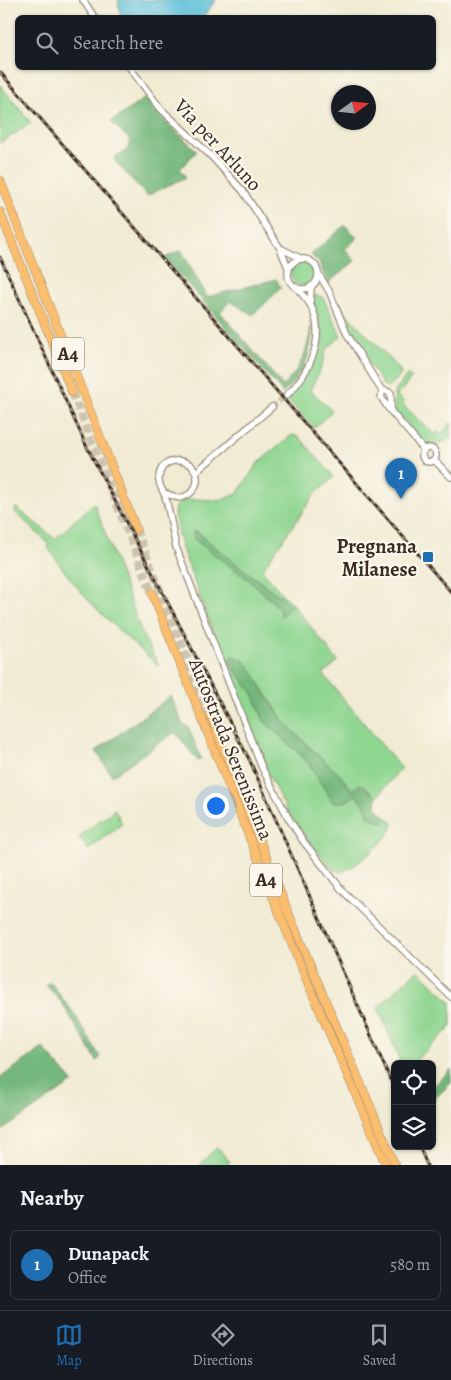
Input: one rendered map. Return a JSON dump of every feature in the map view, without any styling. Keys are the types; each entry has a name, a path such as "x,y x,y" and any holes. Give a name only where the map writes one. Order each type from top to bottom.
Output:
{"highway":[{"name":"A4","path":"0,180 136,529"},
{"name":"A4","path":"0,212 72,392"},
{"name":"Autostrada Serenissima","path":"152,593 295,952 386,1165"},
{"name":"Autostrada Serenissima","path":"210,715 288,912 395,1165"}],"street":[{"path":"83,0 93,15"},
{"name":"Via per Arluno","path":"132,70 161,108 211,156 243,191 280,248 289,270 290,280 310,304"},
{"path":"280,248 314,263 329,291 347,334 383,390 391,393 387,400"},
{"path":"289,270 294,262 302,259"},
{"path":"286,396 306,373 313,354 316,326 310,304 312,286 317,280 318,273"},
{"path":"296,287 323,287 329,291"},
{"path":"383,390 380,396 387,400 391,410 424,450"},
{"path":"196,472 203,464 272,407"},
{"path":"424,450 429,448 435,451 434,460"},
{"path":"424,450 422,454 424,460 430,462 434,460"},
{"path":"203,464 191,465 179,460 172,460 163,467 159,478 169,512 176,547 262,768 303,842 342,890 451,997"},
{"path":"434,460 451,477"},
{"path":"169,512 179,498 194,491 197,482 196,472 191,465"},
{"path":"164,493 179,498"}],"green space":[{"path":"0,85 31,123 0,143"},
{"path":"145,98 161,117 197,151 180,169 186,177 147,196 115,161 115,157 128,148 130,140 111,122"},
{"path":"345,225 357,238 345,249 355,261 327,284 320,264 311,255"},
{"path":"181,250 207,297 276,279 281,288 253,315 230,301 220,312 283,386 290,379 304,356 309,339 311,320 311,342 306,360 297,377 283,393 165,258"},
{"path":"303,262 311,266 315,274 311,282 303,286 295,282 291,274 295,266"},
{"path":"312,295 323,297 341,336 326,350 321,368 310,390 332,411 314,428 287,399 307,373 319,344 319,322"},
{"path":"335,302 399,368 401,375 388,388 383,385 349,332"},
{"path":"408,374 412,378 397,395 405,403 403,405 435,435 437,432 441,434 451,423 451,438 434,445 424,444 395,412 394,392"},
{"path":"292,435 299,437 334,477 315,494 262,570 282,594 279,596 227,557 197,531 198,542 253,583 278,607 282,615 293,605 338,661 323,674 401,768 377,797 364,785 357,785 353,791 285,723 245,661 231,665 253,693 264,721 308,762 333,802 348,800 355,795 383,822 387,818 393,823 386,837 372,852 347,870 340,872 330,867 288,813 260,758 181,546 174,514 180,503 185,501 196,499 214,500 237,494 258,463"},
{"path":"94,503 143,636 159,666 99,611 59,564 48,547 49,544 15,512 16,507 55,539"},
{"path":"196,531 279,596 282,594 293,605 282,616 278,607 253,583 194,539 193,532"},
{"path":"232,656 248,665 271,704 288,726 339,774 353,791 361,784 377,797 376,807 387,818 383,822 369,817 364,803 355,795 345,802 333,802 308,762 264,721 253,693 231,665 229,660"},
{"path":"171,696 183,725 188,726 201,759 198,761 175,732 112,776 96,751"},
{"path":"115,809 122,824 88,850 79,837"},
{"path":"418,970 451,1002 451,1027 416,1060 399,1060 378,1007"},
{"path":"50,982 75,1015 99,1055 100,1058 97,1061 62,1003 46,985"},
{"path":"43,1048 73,1082 0,1132 0,1078"},
{"path":"451,1069 451,1083 436,1097 436,1084"},
{"path":"217,1147 230,1162 227,1165 199,1165"}],"water":[{"path":"118,0 216,0 204,15 121,15"}],"tunnel":[{"path":"72,392 152,593"},
{"path":"272,407 286,396"},
{"path":"136,529 210,715"}],"railway":[{"path":"0,72 451,592"},
{"path":"0,257 86,445 250,761 391,1081"},
{"path":"421,1150 427,1165"}],"place":[{"name":"Dunapack","path":"401,499"},
{"name":"Pregnana Milanese","path":"428,557"}]}
